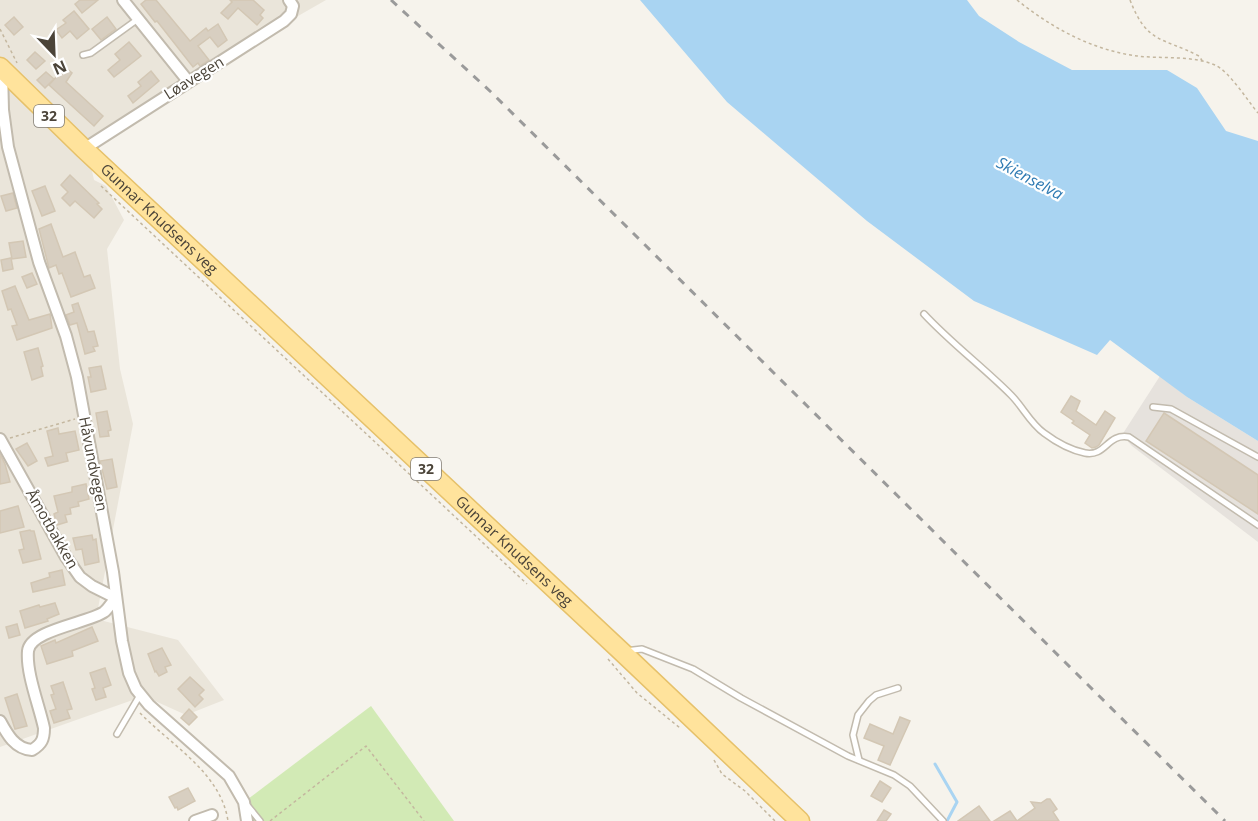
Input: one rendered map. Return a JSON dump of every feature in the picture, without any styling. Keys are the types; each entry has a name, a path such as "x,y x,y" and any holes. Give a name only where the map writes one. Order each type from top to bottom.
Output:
{"main road":[{"name":"32","path":"7,67 90,155"},
{"name":"Gunnar Knudsens veg","path":"90,155 614,654 800,821"}],"street":[{"path":"123,0 189,81"},
{"name":"Løavegen","path":"90,155 189,81 284,21 291,14 293,6 289,0"},
{"name":"Håvundvegen","path":"7,67 2,120 39,262 72,355 113,572 129,673 140,695 160,716 224,771 244,802 247,821"},
{"name":"Åmotbakken","path":"0,440 66,557 80,577 116,598"},
{"path":"0,721 11,740 21,748 32,750 40,745 44,736 44,728 30,668 28,647 31,642 49,633 103,612 116,598"},
{"path":"195,821 212,815"}],"lane":[{"path":"83,55 91,54 138,19"},
{"path":"924,314 1012,396 1036,426 1061,444 1087,453 1096,453 1114,437 1121,435 1129,437 1258,525"},
{"path":"1153,407 1171,409 1258,457"},
{"path":"614,654 631,649 642,649 693,669 760,709 859,760 894,775 927,803 943,821"},
{"path":"859,760 853,735 858,715 876,695 898,688"},
{"path":"117,734 140,695"},
{"path":"244,802 260,821"}],"path":[{"path":"1017,0 1066,33 1099,46 1136,56 1203,62 1216,66 1234,83 1258,113"},
{"path":"1130,0 1138,18 1151,35 1198,56 1203,62"},
{"path":"0,28 7,67"},
{"path":"97,182 530,587"},
{"path":"0,440 68,422 83,414"},
{"path":"614,654 637,693 687,733"},
{"path":"132,706 198,766 212,782 224,803 228,821"},
{"path":"270,821 366,746 424,821"},
{"path":"710,754 722,774 745,790 775,821"}],"shaded area":[{"path":"0,0 326,0 237,51 88,153 94,180 106,186 124,220 107,249 120,369 133,424 96,619 178,640 224,700 186,715 144,696 0,747"},
{"path":"1160,376 1187,397 1258,441 1258,542 1132,446 1122,435"}],"green space":[{"path":"371,706 454,821 247,821 244,802"}],"water":[{"name":"Skienselva","path":"640,0 967,0 979,16 1019,42 1072,70 1167,70 1197,88 1226,131 1258,141 1258,441 1187,397 1110,340 1097,355 974,301 867,221 727,102"}],"building":[{"path":"80,0 98,0 82,13 75,4"},
{"path":"146,0 156,0 190,41 206,28 208,31 218,24 227,40 218,47 210,37 198,46 209,60 200,66 198,63 193,67 141,4"},
{"path":"230,0 253,0 264,10 260,15 263,18 257,25 238,8 228,19 221,13 232,2"},
{"path":"74,11 89,29 77,39 70,31 62,38 56,30 66,23 63,20"},
{"path":"14,17 23,27 14,35 5,25"},
{"path":"107,17 116,29 101,40 92,29"},
{"path":"129,42 141,56 114,77 108,70 120,60 115,54"},
{"path":"35,52 45,61 36,69 27,60"},
{"path":"65,67 72,73 66,82 103,116 94,126 49,85"},
{"path":"151,71 159,81 133,103 128,96 141,86 138,82"},
{"path":"46,72 54,79 45,88 37,80"},
{"path":"70,175 99,203 97,204 102,209 94,218 75,201 70,206 62,198 68,192 61,185"},
{"path":"45,186 55,211 42,216 32,191"},
{"path":"13,193 17,208 6,211 1,196"},
{"path":"51,224 63,257 75,252 84,277 90,275 95,288 71,297 62,273 59,274 56,265 49,268 39,229"},
{"path":"23,241 26,257 12,259 9,243"},
{"path":"11,258 13,269 3,271 1,260"},
{"path":"32,273 37,284 27,288 22,277"},
{"path":"15,286 29,320 50,314 52,328 17,340 12,326 17,325 11,309 8,310 2,291"},
{"path":"78,303 88,332 94,331 98,346 93,347 95,351 85,354 77,323 70,325 66,315 74,312 72,305"},
{"path":"38,348 43,376 32,380 24,352"},
{"path":"101,366 106,389 91,392 89,368"},
{"path":"1071,396 1080,401 1076,411 1096,425 1105,411 1115,418 1096,447 1092,448 1085,443 1090,435 1061,412"},
{"path":"107,411 111,430 108,431 109,436 100,437 96,413"},
{"path":"1164,413 1258,475 1258,514 1146,441"},
{"path":"58,428 59,434 75,431 79,450 66,453 68,461 48,466 45,458 53,456 47,431"},
{"path":"27,443 37,461 28,466 16,449"},
{"path":"0,454 10,482 0,484"},
{"path":"112,459 117,487 107,489 100,461"},
{"path":"86,484 89,499 78,502 79,506 70,508 71,514 65,515 67,522 57,525 54,514 58,512 54,496 72,492 72,487"},
{"path":"18,506 24,527 0,533 0,511"},
{"path":"34,531 41,559 23,563 19,550 24,549 20,532"},
{"path":"92,535 93,540 96,539 99,562 85,565 82,549 76,550 73,538"},
{"path":"62,570 65,585 33,592 31,583 50,577 49,573"},
{"path":"55,603 59,614 47,619 48,621 25,628 20,611"},
{"path":"17,624 20,635 9,638 6,627"},
{"path":"92,627 98,641 72,651 73,656 47,664 41,646 55,640 56,643"},
{"path":"162,648 171,665 165,667 167,672 159,676 148,654"},
{"path":"105,668 111,685 103,688 106,697 96,700 90,673"},
{"path":"190,677 204,690 199,695 203,699 195,707 178,689"},
{"path":"63,682 72,709 67,710 70,718 54,723 50,711 56,709 51,695 54,694 51,686"},
{"path":"17,694 27,726 15,729 5,698"},
{"path":"189,709 197,717 189,725 181,718"},
{"path":"900,717 910,721 890,765 878,760 884,746 864,738 870,724 893,734"},
{"path":"880,781 891,788 882,802 871,796"},
{"path":"188,788 195,801 178,810 169,797"},
{"path":"1050,799 1057,809 1053,812 1059,821 1017,821 1035,808 1031,802 1041,803"},
{"path":"979,806 990,821 958,821"},
{"path":"884,810 891,814 886,821 877,821"},
{"path":"1010,811 1017,821 994,821"}],"waterway":[{"path":"935,764 957,802 947,821"}],"railway":[{"path":"391,0 491,92 1225,821"}]}
